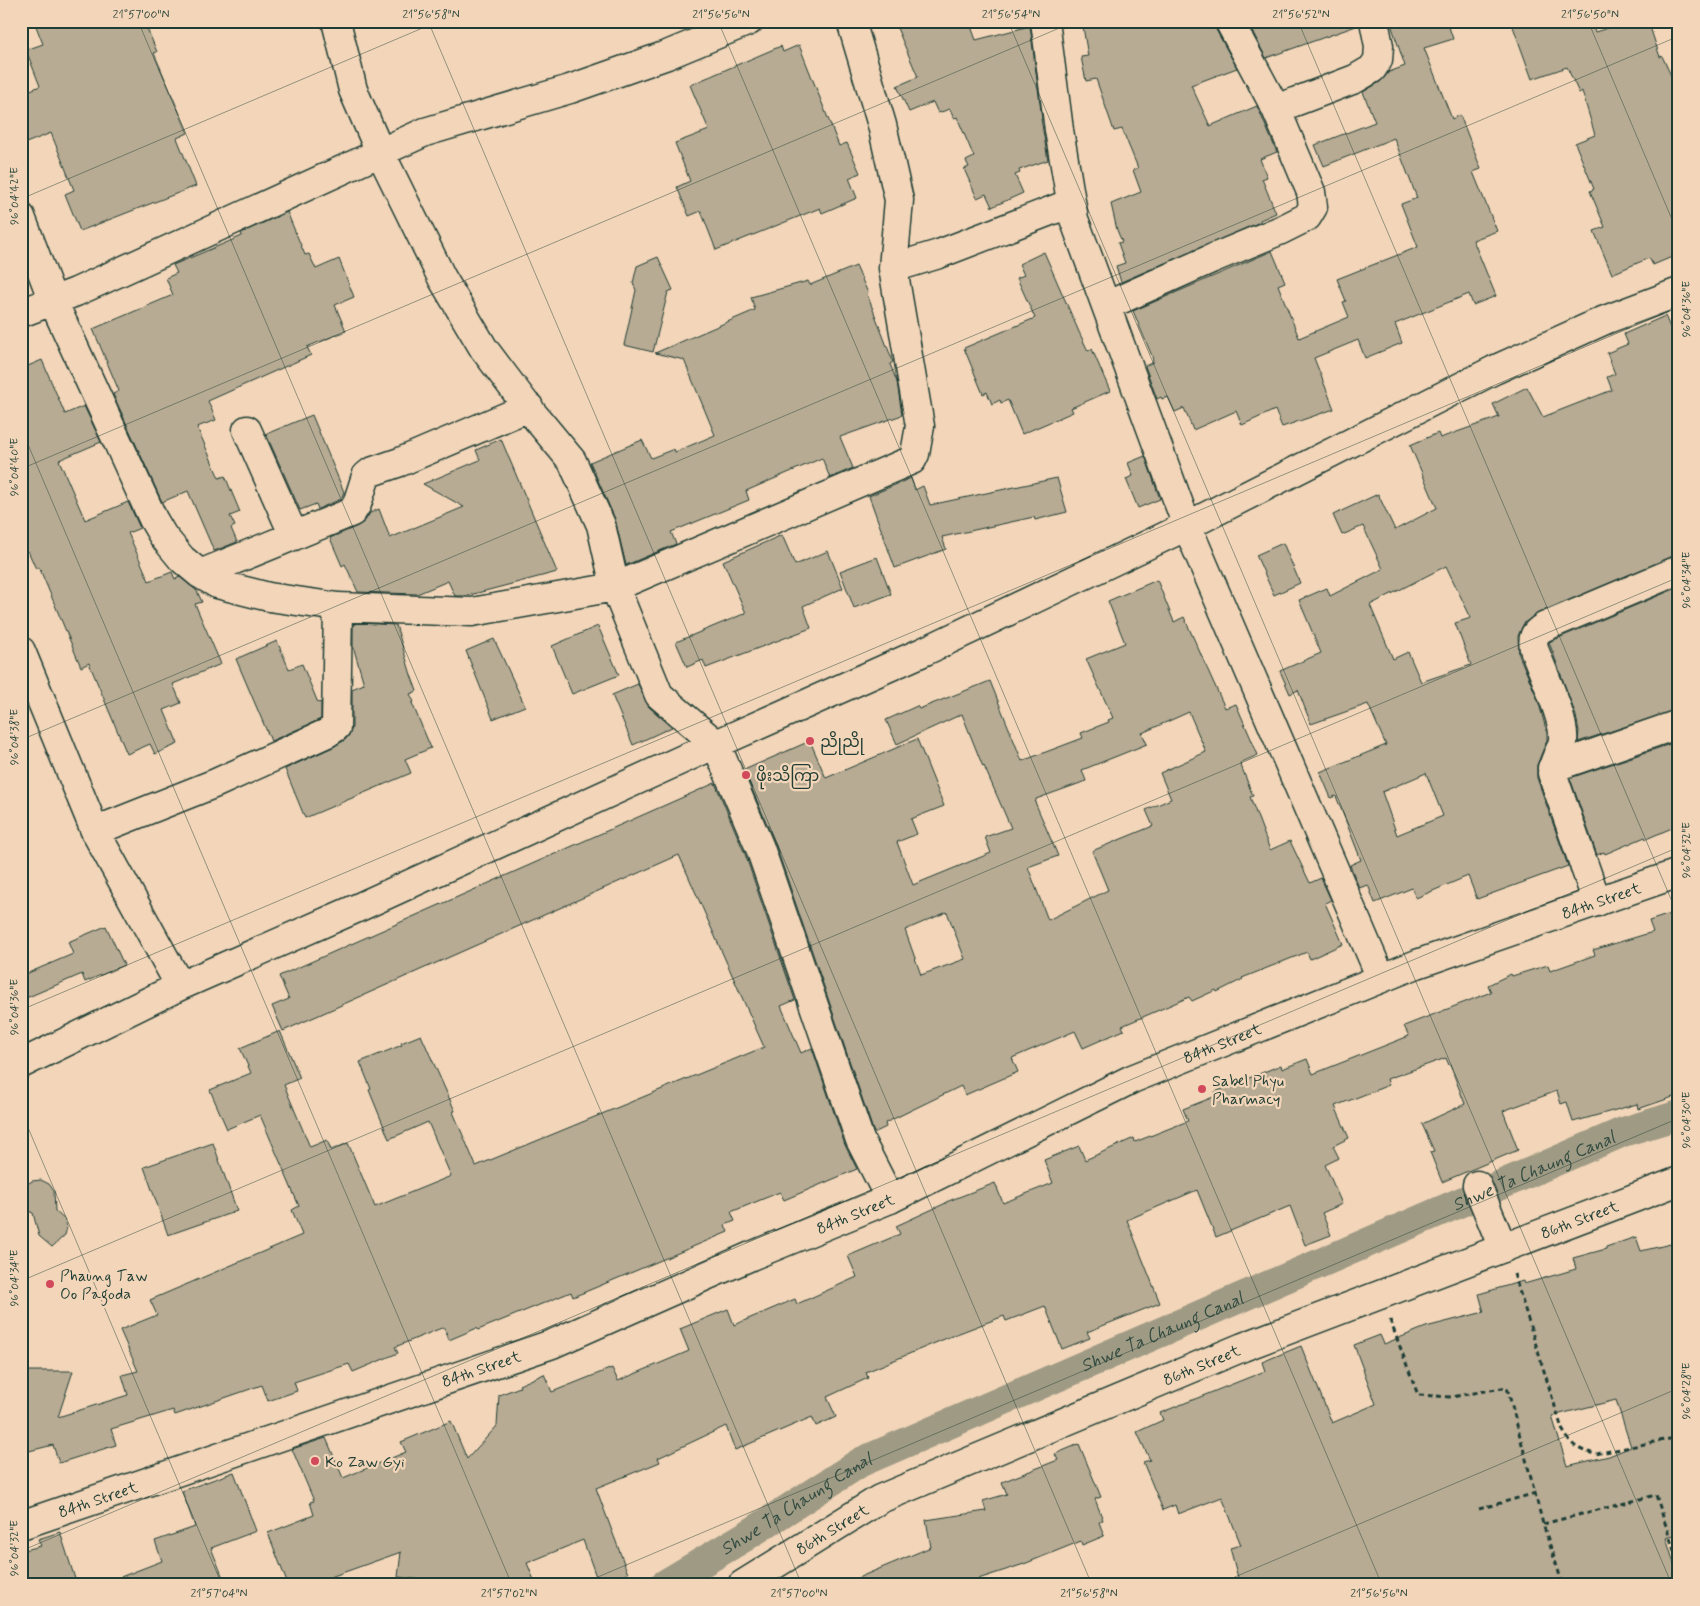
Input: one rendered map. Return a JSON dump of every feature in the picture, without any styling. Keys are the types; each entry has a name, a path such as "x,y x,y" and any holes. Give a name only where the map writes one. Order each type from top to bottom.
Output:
{"street":[{"path":"336,21 353,90 380,152 442,278 484,349 572,461 601,525 615,587 659,696 716,744 760,848 860,1140 890,1198"},
{"path":"21,313 53,301 425,132 570,89 667,55 749,21"},
{"path":"21,217 53,301 152,520 182,559 200,574 218,584 269,597 338,607 472,612 615,587 912,460 915,454 920,426 893,268 899,200 882,125 851,21"},
{"path":"1045,21 1058,130 1074,219 1187,526 1381,978"},
{"path":"1106,306 1211,259 1263,239 1307,216 1313,207 1311,192 1276,109 1229,21"},
{"path":"1276,109 1355,79 1372,69 1378,60 1379,46 1374,21"},
{"path":"893,268 939,254 1071,203"},
{"path":"21,1064 180,986 353,910 925,651 1187,526 1494,370 1605,320 1679,292"},
{"path":"200,574 352,512 357,504 366,476 371,472 400,462 529,408"},
{"path":"247,430 294,536"},
{"path":"1596,902 1552,773 1552,764 1563,741 1562,732 1554,700 1534,649 1533,640 1535,632 1544,626 1679,570"},
{"path":"95,831 216,783 327,733 336,727 338,607"},
{"path":"21,651 95,831 180,986"},
{"path":"1552,768 1679,724"},
{"name":"84th Street","path":"21,1525 552,1344 750,1256 890,1198 1132,1079 1417,964 1679,873"},
{"name":"86th Street","path":"742,1585 880,1499 1196,1366 1679,1181"},
{"path":"1477,1185 1504,1247"}],"path":[{"path":"1504,1247 1562,1429 1571,1444 1584,1452 1596,1454 1679,1437"},
{"path":"1380,1294 1418,1395 1452,1397 1507,1387 1543,1524 1563,1585"},
{"path":"1479,1509 1536,1493"},
{"path":"1543,1524 1656,1495 1679,1566"}],"building":[{"path":"34,21 144,21 157,52 154,53 188,133 177,138 196,186 80,231 65,194 74,190 51,133 21,145 21,94 40,86 26,50 43,44"},
{"path":"894,21 969,21 976,40 1030,26 1048,160 1019,170 1020,173 1015,175 1023,193 992,207 986,194 977,198 964,169 969,167 966,161 974,157 957,117 954,118 950,109 938,113 933,102 909,112 897,86 918,77"},
{"path":"1082,21 1214,21 1215,28 1237,68 1191,85 1210,126 1257,106 1277,152 1260,159 1267,177 1262,179 1276,213 1260,220 1260,222 1121,282 1116,266 1125,263 1118,243 1122,242 1111,204 1141,192 1133,170 1138,168 1122,129 1114,131 1096,79 1086,81 1081,57 1088,56"},
{"path":"1247,21 1359,21 1359,25 1266,58"},
{"path":"1390,21 1447,21 1453,39 1424,48 1452,119 1460,115 1481,169 1473,172 1497,231 1473,240 1496,296 1473,305 1469,294 1395,324 1402,343 1365,358 1358,340 1314,358 1334,409 1282,427 1275,410 1242,425 1236,411 1193,430 1184,408 1175,412 1168,397 1157,399 1145,366 1153,362 1152,356 1133,311 1272,251 1285,282 1278,285 1299,338 1349,317 1343,302 1346,301 1337,279 1418,247 1401,204 1417,198 1394,138 1324,166 1315,145 1375,122 1363,92 1380,82 1389,72 1405,66"},
{"path":"1511,21 1591,21 1595,32 1630,21 1648,21 1660,57 1662,56 1679,93 1679,254 1653,265 1649,258 1612,274 1594,231 1605,227 1590,191 1594,189 1575,143 1595,135 1582,91 1579,93 1567,67 1532,79"},
{"path":"799,45 839,146 847,143 860,173 849,178 857,198 822,213 820,208 716,250 701,211 689,216 677,187 690,181 675,143 709,130 690,85 781,46 783,52"},
{"path":"287,212 305,255 309,254 316,269 339,259 354,297 335,305 346,331 307,347 311,355 208,401 216,420 197,427 219,478 225,476 240,512 230,516 235,526 231,528 237,542 214,551 188,491 162,502 113,394 119,391 93,329 173,295 166,278 177,273 173,265 242,236 241,233"},
{"path":"1044,252 1088,351 1092,349 1110,391 1071,408 1073,412 1022,434 1008,400 1001,403 1000,400 992,404 987,392 983,394 964,348 1035,318 1017,278 1024,275 1019,264"},
{"path":"658,257 673,290 668,292 653,352 624,345 636,290 633,283 637,266"},
{"path":"856,266 893,362 890,364 897,382 902,415 840,437 853,468 830,478 822,458 746,491 749,500 671,532 676,544 626,565 615,519 590,462 642,440 651,458 674,449 675,452 715,435 684,360 655,353 755,310 751,297 808,281 810,285"},
{"path":"1665,316 1679,348 1679,555 1538,613 1524,623 1518,636 1519,655 1538,700 1547,733 1547,740 1537,765 1537,778 1568,866 1477,899 1468,876 1416,898 1412,888 1375,903 1368,885 1359,888 1350,865 1361,860 1336,796 1331,798 1320,772 1386,745 1368,704 1311,724 1298,690 1290,694 1280,671 1321,653 1299,600 1327,588 1330,596 1383,569 1363,526 1342,535 1333,515 1378,494 1395,530 1437,508 1410,445 1438,433 1440,438 1499,417 1493,404 1527,387 1543,417 1612,390 1607,377 1615,374 1607,353 1628,344 1624,334","holes":["1446,566 1471,618 1455,623 1471,665 1421,682 1408,652 1393,659 1370,605","1426,773 1443,816 1397,835 1382,792"]},
{"path":"42,360 65,414 84,406 101,442 59,460 85,520 128,502 140,528 128,533 149,581 172,572 175,579 180,577 197,591 202,602 195,604 221,664 173,684 181,703 164,710 178,744 155,754 150,744 127,754 89,663 81,667 39,567 36,569 21,535 21,369"},
{"path":"312,415 344,492 341,499 318,509 316,504 300,510 266,434"},
{"path":"501,439 557,572 466,596 455,596 448,581 417,594 358,592 345,564 342,566 330,538 358,526 365,521 370,513 379,509 390,538 464,507 423,484 480,460 476,450"},
{"path":"1145,456 1160,499 1138,508 1126,479 1133,476 1128,463"},
{"path":"911,478 915,490 923,486 930,505 1057,478 1067,512 1035,520 1034,517 942,537 946,549 895,568 869,496"},
{"path":"782,535 795,565 828,551 843,588 803,606 811,628 706,668 703,660 687,667 676,642 746,613 723,561"},
{"path":"1283,543 1300,583 1274,595 1256,555"},
{"path":"877,557 891,594 854,608 840,571"},
{"path":"1157,580 1174,622 1184,617 1225,708 1236,704 1258,755 1240,763 1253,796 1250,797 1270,850 1290,841 1310,883 1321,878 1331,900 1325,903 1343,944 1310,959 1307,952 1242,978 1217,992 1216,990 1192,1001 1189,997 1122,1026 1124,1030 1083,1048 1075,1031 1012,1058 1018,1072 965,1095 961,1086 885,1123 886,1127 874,1133 775,843 744,770 810,741 826,778 917,739 944,806 911,819 917,834 897,842 913,885 991,853 985,837 1011,828 983,767 962,714 897,744 886,720 917,706 919,709 990,681 1022,761 1083,738 1081,733 1109,722 1108,720 1113,718 1086,659 1125,643 1108,601","holes":["1189,712 1206,752 1160,773 1171,799 1146,810 1153,826 1092,851 1108,890 1048,920 1028,867 1058,856 1035,802 1036,799 1086,781 1082,770 1147,744 1142,733","947,912 965,959 921,975 905,930"]},
{"path":"1679,587 1679,709 1578,742 1579,731 1576,716 1549,642"},
{"path":"358,623 396,625 417,691 410,694 414,702 412,703 431,748 405,759 411,773 305,818 285,769 333,747 345,740 350,734 352,727 352,689 364,684 353,646 353,625"},
{"path":"598,626 619,675 572,694 552,646"},
{"path":"494,639 525,706 493,719 466,651"},
{"path":"277,641 289,669 302,664 318,703 321,702 321,719 271,741 236,659"},
{"path":"638,684 649,707 672,727 633,745 612,695"},
{"path":"1679,741 1679,825 1605,854 1604,852 1597,855 1570,778"},
{"path":"715,783 745,854 795,1000 781,1006 801,1053 812,1048 845,1145 857,1169 784,1200 780,1192 731,1212 735,1221 725,1225 728,1232 573,1297 571,1292 449,1340 444,1327 395,1347 398,1353 353,1372 349,1364 294,1382 297,1391 268,1401 262,1385 175,1415 173,1410 111,1429 116,1445 59,1463 53,1445 21,1453 21,1371 73,1371 58,1417 128,1395 122,1375 138,1371 120,1330 157,1315 150,1300 302,1235 292,1210 299,1206 260,1115 227,1129 210,1090 251,1073 240,1048 280,1031 300,1078 284,1085 310,1147 327,1140 331,1150 348,1143 375,1207 451,1176 428,1122 389,1139 369,1090 371,1089 360,1062 402,1045 401,1043 421,1035 455,1111 453,1112 476,1166 764,1047 679,855 283,1031 272,1006 289,999 279,976"},
{"path":"1679,911 1679,1095 1638,1109 1637,1104 1573,1122 1567,1102 1561,1104 1557,1091 1503,1111 1518,1150 1442,1182 1430,1152 1434,1151 1422,1124 1465,1104 1446,1058 1387,1079 1389,1085 1335,1106 1349,1138 1333,1146 1339,1158 1325,1165 1342,1204 1322,1213 1331,1235 1305,1245 1290,1206 1216,1237 1197,1190 1127,1220 1160,1303 1087,1332 1090,1338 1062,1349 1045,1306 1006,1321 1004,1316 866,1372 868,1378 827,1397 836,1417 816,1426 812,1417 735,1450 726,1426 658,1458 660,1462 596,1488 628,1574 599,1585 583,1540 527,1563 536,1585 464,1585 398,1577 401,1552 308,1585 288,1585 268,1533 314,1515 310,1502 314,1501 292,1449 326,1438 343,1478 406,1452 401,1442 451,1421 467,1459 497,1426 499,1395 520,1387 519,1385 544,1374 552,1392 612,1368 618,1381 689,1351 680,1329 728,1309 734,1325 795,1299 797,1304 857,1277 848,1256 900,1234 896,1226 946,1202 995,1183 1003,1203 1053,1183 1044,1160 1079,1146 1085,1160 1134,1138 1135,1142 1188,1121 1183,1109 1216,1096 1215,1092 1281,1065 1282,1069 1307,1059 1313,1074 1409,1036 1404,1026 1491,992 1488,985 1511,974 1512,976 1548,965 1550,971 1595,955 1593,950 1653,932 1649,921"},
{"path":"106,926 124,965 85,982 82,974 26,998 21,986 21,976 73,954 68,942"},
{"path":"213,1143 237,1211 168,1235 144,1167"},
{"path":"41,1180 49,1184 54,1191 55,1211 65,1220 67,1227 65,1235 52,1247 39,1236 33,1213 26,1210 21,1202 21,1192 24,1186 32,1181"},
{"path":"1636,1237 1641,1251 1679,1242 1679,1533 1666,1538 1679,1579 1679,1585 1240,1585 1230,1548 1241,1545 1222,1497 1178,1514 1175,1505 1163,1510 1143,1462 1150,1460 1137,1432 1163,1420 1160,1413 1265,1371 1262,1362 1301,1346 1332,1423 1376,1404 1354,1345 1380,1335 1384,1344 1426,1327 1484,1312 1479,1294 1523,1281 1524,1284 1576,1269 1573,1258 1606,1249 1606,1247","holes":["1616,1400 1631,1447 1609,1456 1567,1466 1552,1416"]},
{"path":"1079,1444 1101,1497 1095,1499 1103,1520 1099,1522 1104,1536 1082,1545 1081,1541 1024,1564 960,1585 841,1585 931,1547 926,1520 986,1511 983,1501 1007,1494 1002,1482 1058,1460 1055,1454"},
{"path":"234,1472 256,1531 211,1548 226,1585 106,1585 105,1583 162,1561 155,1541 195,1527 182,1491"},
{"path":"60,1532 77,1585 21,1585 21,1551 41,1546 38,1539"}],"waterway":[{"name":"Shwe Ta Chaung Canal","path":"664,1585 746,1536 861,1462 1623,1132 1679,1115"}],"place":[{"name":"ညိုညို","path":"810,741"},
{"name":"ဖိုးသိကြာ","path":"746,775"},
{"name":"Sabel Phyu Pharmacy","path":"1202,1089"},
{"name":"Phaung Taw Oo Pagoda","path":"50,1284"},
{"name":"Ko Zaw Gyi","path":"315,1461"}]}
